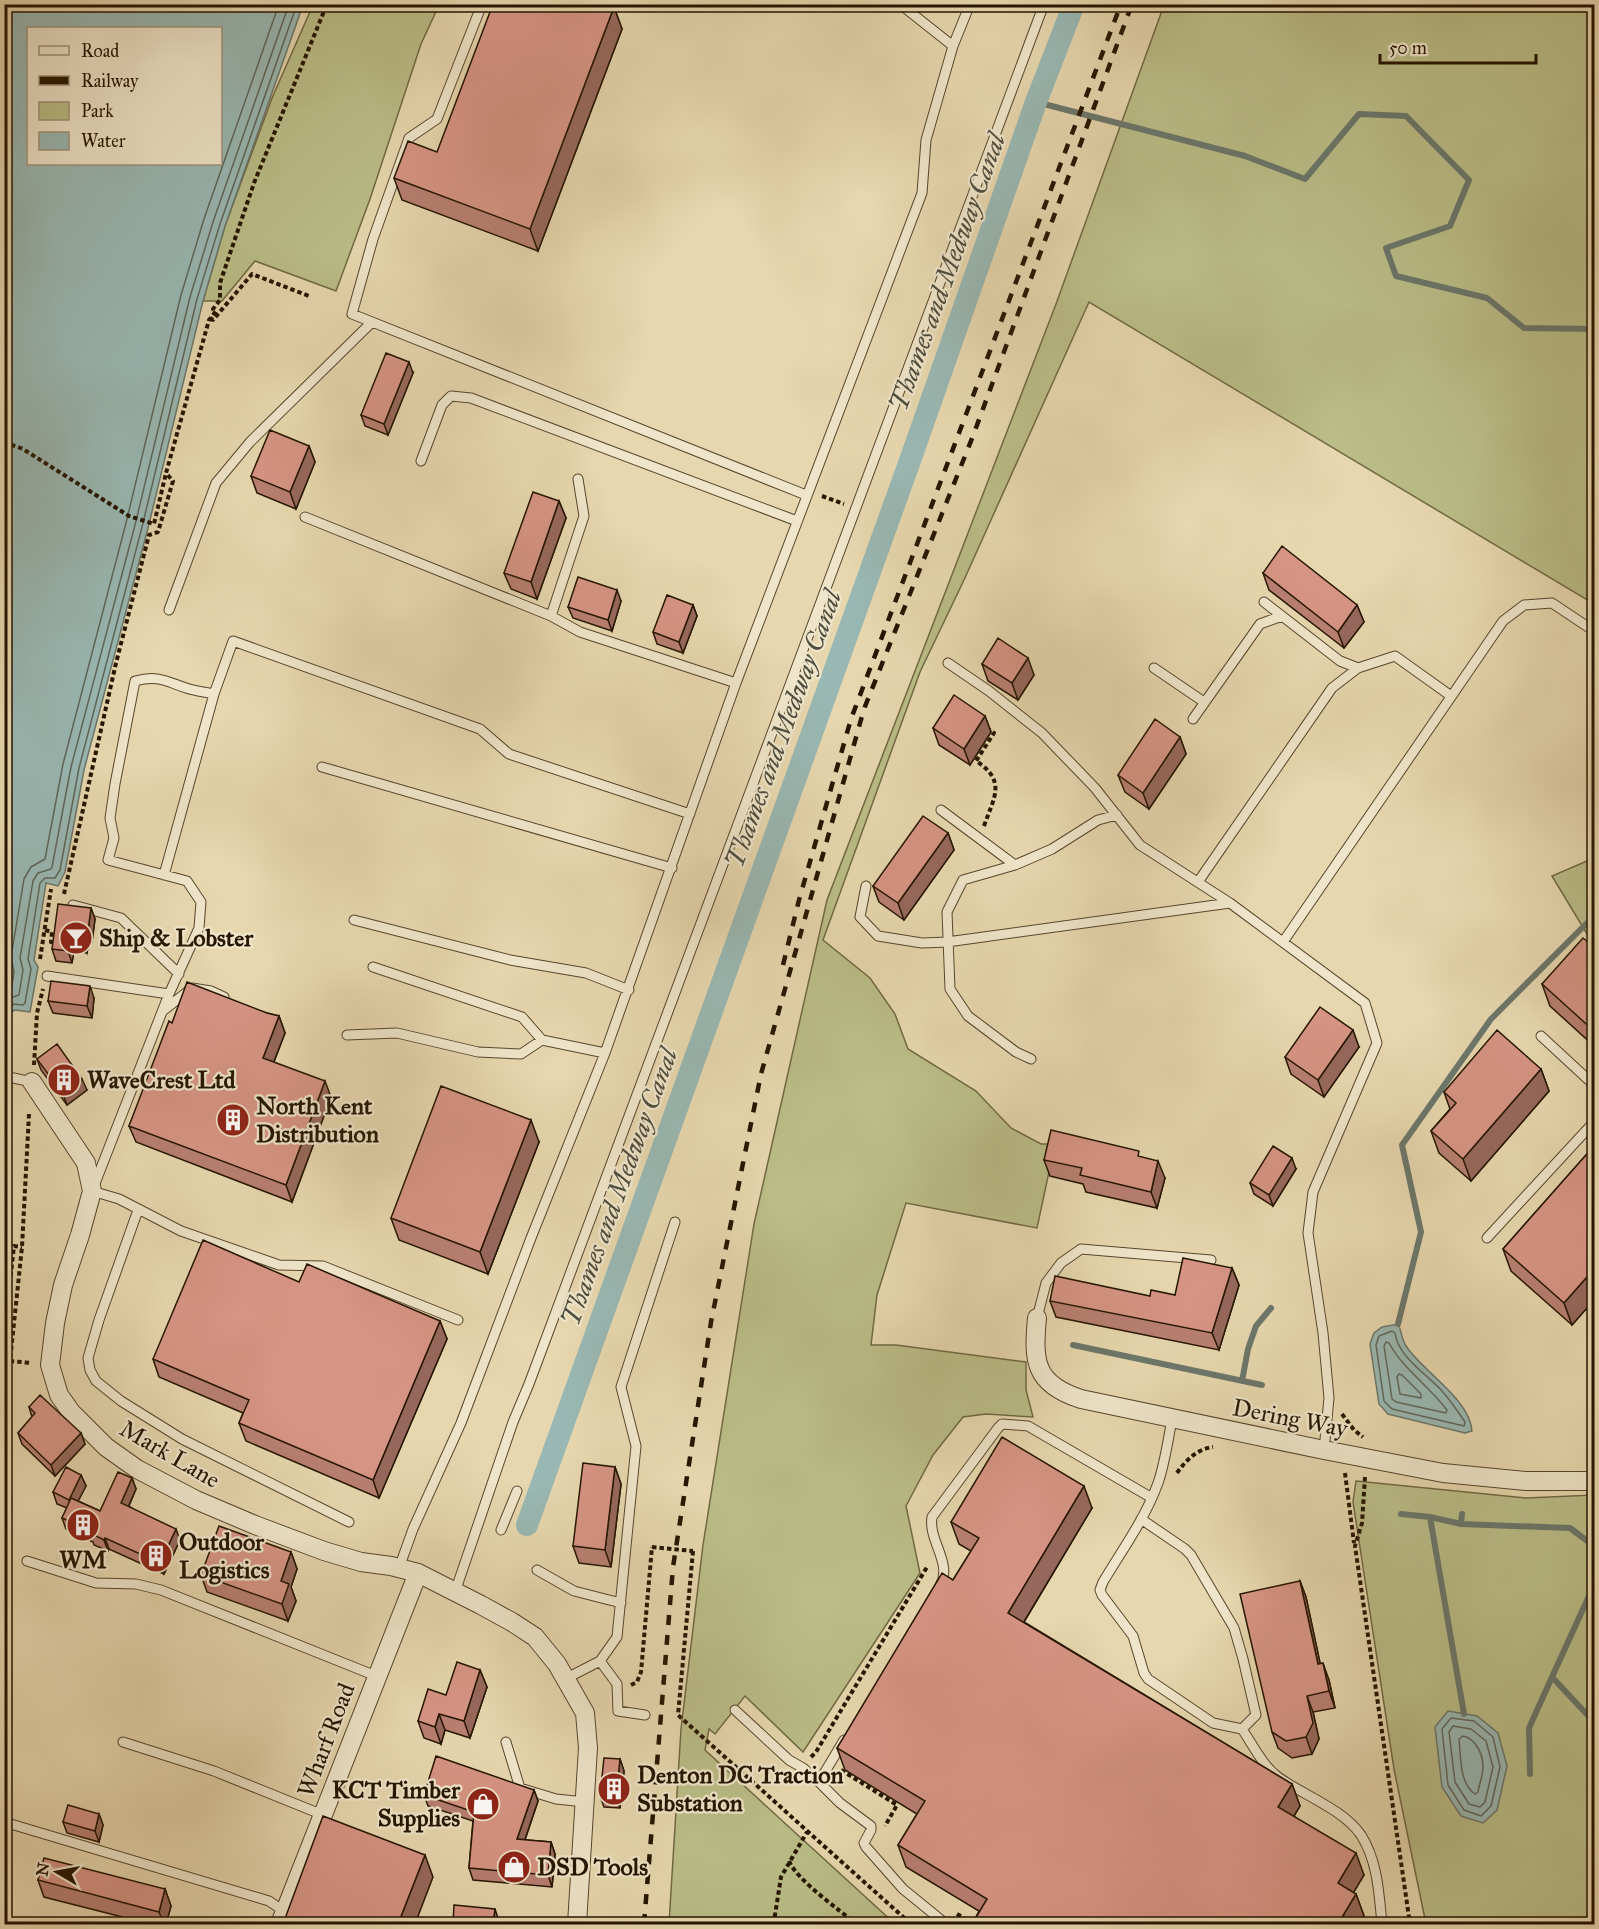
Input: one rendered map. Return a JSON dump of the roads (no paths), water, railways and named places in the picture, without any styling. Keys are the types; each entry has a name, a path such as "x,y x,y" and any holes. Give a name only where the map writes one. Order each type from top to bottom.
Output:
{"street":[{"name":"Mark Lane","path":"32,1082 86,1163 92,1191 63,1285 55,1323 50,1365 59,1395 71,1412 106,1447 137,1469 196,1500 255,1525 340,1556 418,1573 512,1622 535,1637 567,1678 585,1713 588,1748 577,1924"},
{"name":"Dering Way","path":"1037,1318 1034,1347 1036,1361 1044,1375 1056,1388 1081,1399 1443,1473 1526,1481 1594,1481"},
{"name":"Wharf Road","path":"282,1918 418,1573"}],"lane":[{"path":"482,4 437,119 409,138 373,239 352,314 807,493"},
{"path":"900,4 953,46"},
{"path":"399,1568 413,1529 461,1422 605,1053 736,683 922,193 926,140 953,46 970,4"},
{"path":"455,1592 513,1422 1044,4"},
{"path":"169,610 216,483 250,442 372,322"},
{"path":"421,462 442,405 451,396 471,398 797,521"},
{"path":"551,616 584,516 578,479"},
{"path":"305,517 551,616 580,632 736,683"},
{"path":"1264,602 1340,661 1358,668"},
{"path":"1283,942 1503,621 1524,605 1552,603 1594,631"},
{"path":"1193,719 1260,624 1282,616"},
{"path":"164,875 214,694 233,641 480,729 509,754 690,814"},
{"path":"1198,882 1332,688 1358,668 1395,656 1451,696"},
{"path":"948,663 989,691 1042,733 1095,788 1140,845 1230,903 1365,1004 1377,1043 1313,1192 1308,1233 1323,1333 1329,1398 1324,1450"},
{"path":"1154,668 1204,702"},
{"path":"214,694 186,688 161,678 135,681 115,784 110,818 114,838 108,860 187,881 201,902 199,928 169,994 92,1191 119,1199 181,1231 279,1265 323,1266 458,1320"},
{"path":"322,767 672,868"},
{"path":"941,810 1015,865"},
{"path":"1031,1059 1016,1052 968,1016 950,988 947,912 963,880 1015,865 1052,849 1098,820 1117,815"},
{"path":"866,886 860,917 878,936 922,943 947,942 1230,903"},
{"path":"73,905 121,918 179,974"},
{"path":"354,920 510,960 586,973 628,990"},
{"path":"373,967 522,1017 542,1040 605,1053"},
{"path":"47,976 169,994"},
{"path":"164,1010 192,988 211,991 230,1000"},
{"path":"347,1035 398,1033 478,1052 521,1054 542,1040"},
{"path":"1541,1036 1594,1085"},
{"path":"4,1076 32,1082"},
{"path":"1487,1238 1594,1122"},
{"path":"138,1210 88,1358 90,1370 96,1381 121,1401 182,1439 349,1522"},
{"path":"567,1678 600,1660 617,1637 636,1446 621,1387 675,1222"},
{"path":"1037,1318 1046,1283 1061,1263 1081,1249 1211,1260"},
{"path":"1173,1419 1152,1498 1103,1582 1100,1590 1102,1595 1133,1636 1144,1673 1148,1679 1213,1723 1242,1729 1265,1764 1276,1775 1347,1821 1360,1834 1375,1869 1382,1924"},
{"path":"936,1592 945,1573 931,1526 932,1517 999,1426 1005,1424 1028,1426 1152,1498"},
{"path":"501,1530 517,1491"},
{"path":"1141,1519 1191,1555 1234,1628 1244,1659 1256,1715 1242,1729"},
{"path":"27,1561 96,1583 136,1584 161,1590 376,1676"},
{"path":"537,1570 574,1591 621,1603"},
{"path":"600,1660 617,1684 618,1711 645,1715"},
{"path":"735,1710 840,1803 871,1826 864,1843 866,1847 900,1886 946,1924"},
{"path":"819,1782 848,1734"},
{"path":"123,1742 214,1771 323,1815"},
{"path":"506,1742 520,1788 556,1799 585,1802"},
{"path":"4,1822 269,1901 282,1918"}],"water":[{"path":"4,5 303,5 225,226 203,301 148,528 84,770 65,872 58,886 46,883 34,960 38,967 30,1012 15,1010 5,1015"},
{"path":"1398,1324 1406,1346 1463,1408 1472,1431 1465,1433 1388,1414 1379,1404 1370,1344 1374,1333 1382,1327"},
{"path":"1448,1711 1477,1716 1498,1733 1507,1766 1497,1810 1483,1823 1461,1816 1442,1787 1435,1727"}],"waterway":[{"name":"Thames and Medway Canal","path":"527,1525 912,455 1036,102 1074,4"},
{"path":"1036,102 1245,156 1305,179 1359,114 1406,116 1469,180 1450,226 1386,248 1396,276 1487,298 1524,328 1594,329"},
{"path":"1398,1324 1421,1232 1402,1145 1491,1019 1594,916"},
{"path":"1587,924 1594,931"},
{"path":"1242,1381 1248,1349 1256,1326 1271,1308"},
{"path":"1073,1345 1262,1385"},
{"path":"1401,1514 1430,1517 1461,1524 1570,1528 1594,1546"},
{"path":"1461,1524 1462,1514"},
{"path":"1430,1517 1464,1714"},
{"path":"1594,1585 1552,1677 1594,1722"},
{"path":"1530,1774 1529,1728 1552,1677"}],"railway":[{"path":"783,965 799,900 851,719 1121,4"},
{"path":"644,1924 673,1567 711,1322 761,1074 864,709 973,436 1132,4"}],"place":[{"name":"Ship & Lobster","path":"76,938"},
{"name":"WaveCrest Ltd","path":"64,1080"},
{"name":"North Kent Distribution","path":"233,1120"},
{"name":"WM","path":"83,1525"},
{"name":"Outdoor Logistics","path":"156,1556"},
{"name":"Denton DC Traction Substation","path":"614,1789"},
{"name":"KCT Timber Supplies","path":"483,1804"},
{"name":"DSD Tools","path":"514,1867"}]}
